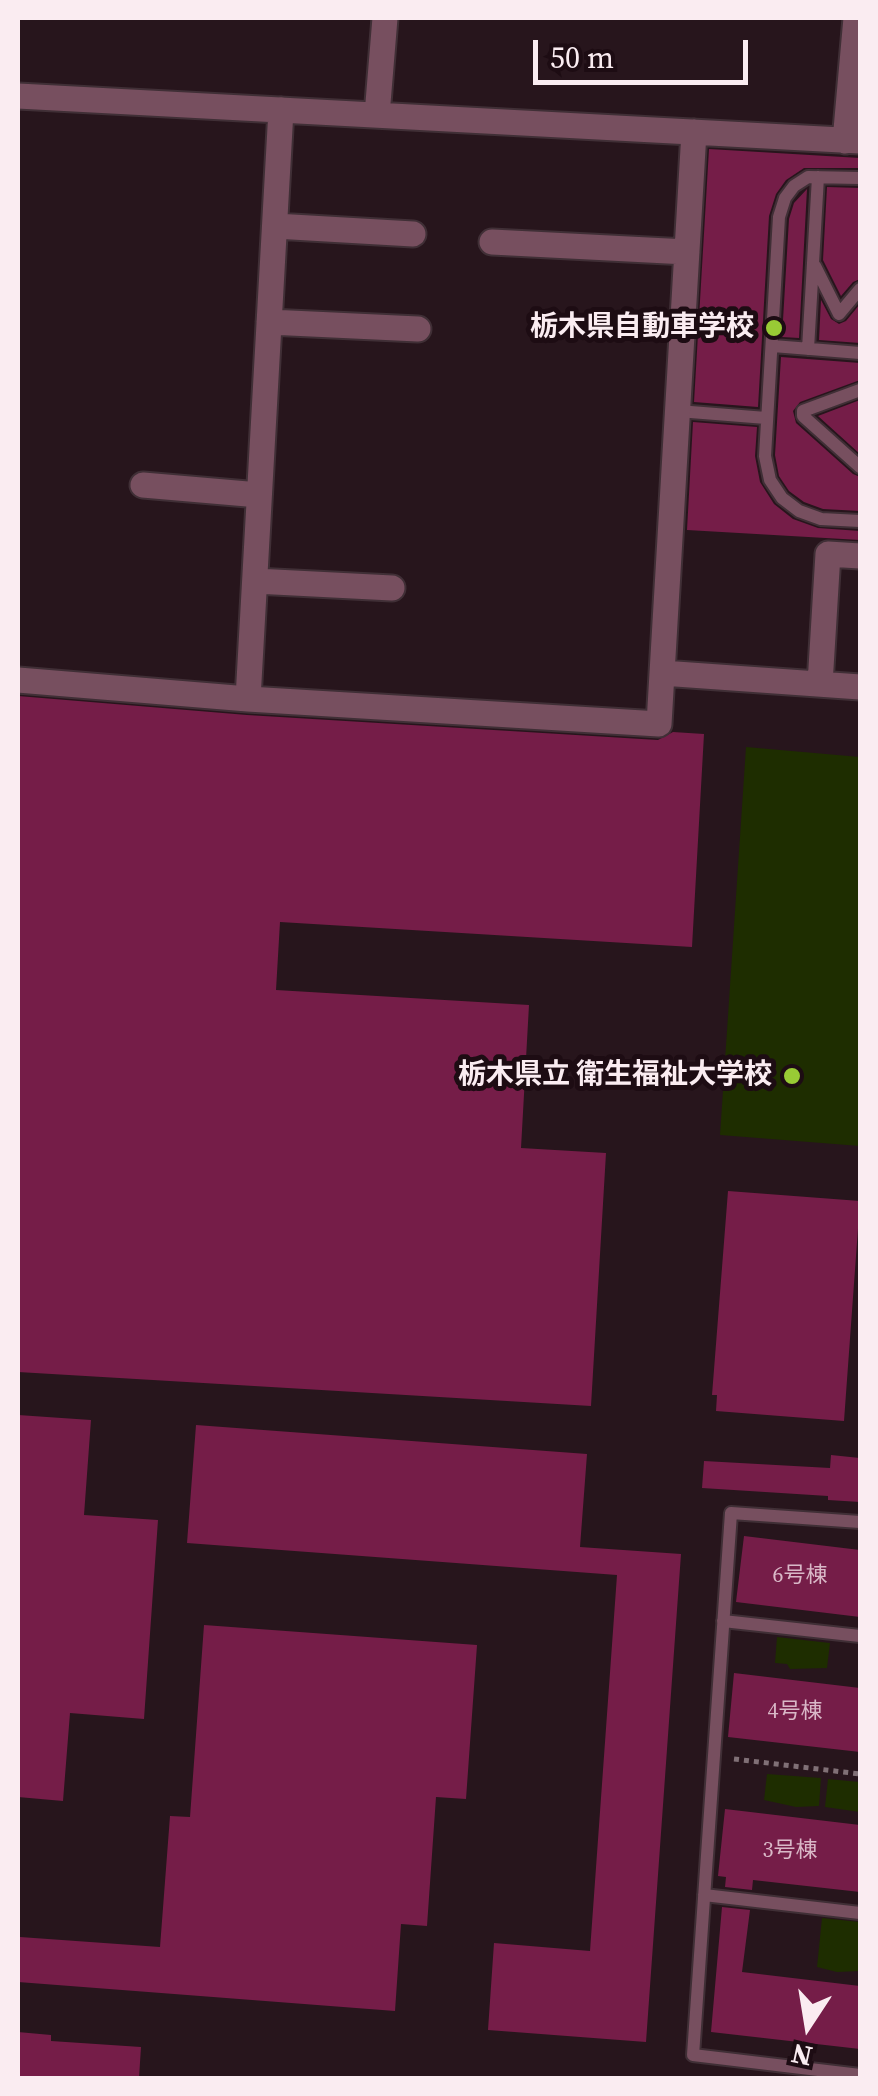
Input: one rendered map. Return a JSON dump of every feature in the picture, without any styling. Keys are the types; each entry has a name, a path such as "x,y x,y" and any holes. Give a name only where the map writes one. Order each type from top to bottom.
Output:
{"street":[{"path":"378,115 385,18"},
{"path":"18,96 853,141 856,18"},
{"path":"248,698 281,110"},
{"path":"18,680 659,724 694,132"},
{"path":"275,226 413,234"},
{"path":"492,242 688,252"},
{"path":"268,322 418,329"},
{"path":"143,485 259,495"},
{"path":"820,684 828,554 860,556"},
{"path":"255,580 392,588"},
{"path":"662,673 860,687"}],"lane":[{"path":"860,178 808,177 794,186 779,217 765,456 770,480 782,498 799,511 821,519 860,522"},
{"path":"808,348 818,177"},
{"path":"813,262 839,314 860,289"},
{"path":"772,346 860,352"},
{"path":"860,390 803,411 803,416 860,466"},
{"path":"678,411 766,418"},
{"path":"860,1522 731,1513 694,2054 860,2075"},
{"path":"724,1621 860,1636"},
{"path":"714,1757 731,1759"},
{"path":"704,1896 860,1914"}],"path":[{"path":"731,1759 860,1774"}],"green space":[{"path":"746,747 860,757 860,1146 720,1135"},
{"path":"777,1637 830,1643 827,1668 790,1669 787,1664 775,1663"},
{"path":"767,1774 821,1778 819,1806 796,1807 764,1800"},
{"path":"828,1779 860,1782 860,1812 825,1807"},
{"path":"822,1918 860,1922 860,1971 837,1972 817,1967"}],"building":[{"path":"709,149 860,158 860,168 804,168 786,180 776,194 769,216 758,407 694,402"},
{"path":"827,187 860,188 860,279 841,296 823,260"},
{"path":"807,189 799,338 782,337 789,219 794,203"},
{"path":"821,300 831,319 839,324 860,304 860,343 819,340"},
{"path":"781,357 860,363 860,380 800,402 793,411 796,423 860,477 860,511 823,509 804,502 789,491 779,476 775,455"},
{"path":"860,400 860,454 818,416"},
{"path":"693,422 757,427 755,456 760,482 774,504 793,519 818,528 860,531 860,540 687,530"},
{"path":"18,696 247,715 658,740 673,732 704,734 692,947 280,922 276,990 529,1005 521,1148 606,1153 591,1406 18,1372"},
{"path":"728,1191 860,1201 844,1421 716,1411 717,1395 712,1395"},
{"path":"18,1415 91,1420 84,1515 158,1520 144,1719 70,1713 63,1801 18,1797"},
{"path":"196,1425 587,1454 580,1547 681,1554 646,2042 488,2030 494,1943 590,1951 617,1575 187,1543"},
{"path":"831,1455 860,1458 860,1502 828,1500 828,1496 702,1488 704,1461 830,1468"},
{"path":"744,1536 860,1550 860,1617 736,1602"},
{"path":"204,1625 477,1645 466,1799 436,1797 427,1926 401,1924 395,2011 18,1982 20,1937 160,1947 170,1816 190,1817"},
{"path":"734,1673 860,1688 860,1752 728,1737"},
{"path":"725,1809 860,1825 860,1892 753,1880 752,1890 725,1887 726,1877 718,1876"},
{"path":"722,1907 750,1910 742,1972 860,1986 860,2049 711,2032"},
{"path":"18,2032 51,2035 51,2041 141,2047 139,2078 18,2078"}],"place":[{"name":"栃木県自動車学校","path":"774,328"},
{"name":"栃木県立 衛生福祉大学校","path":"792,1076"}]}
